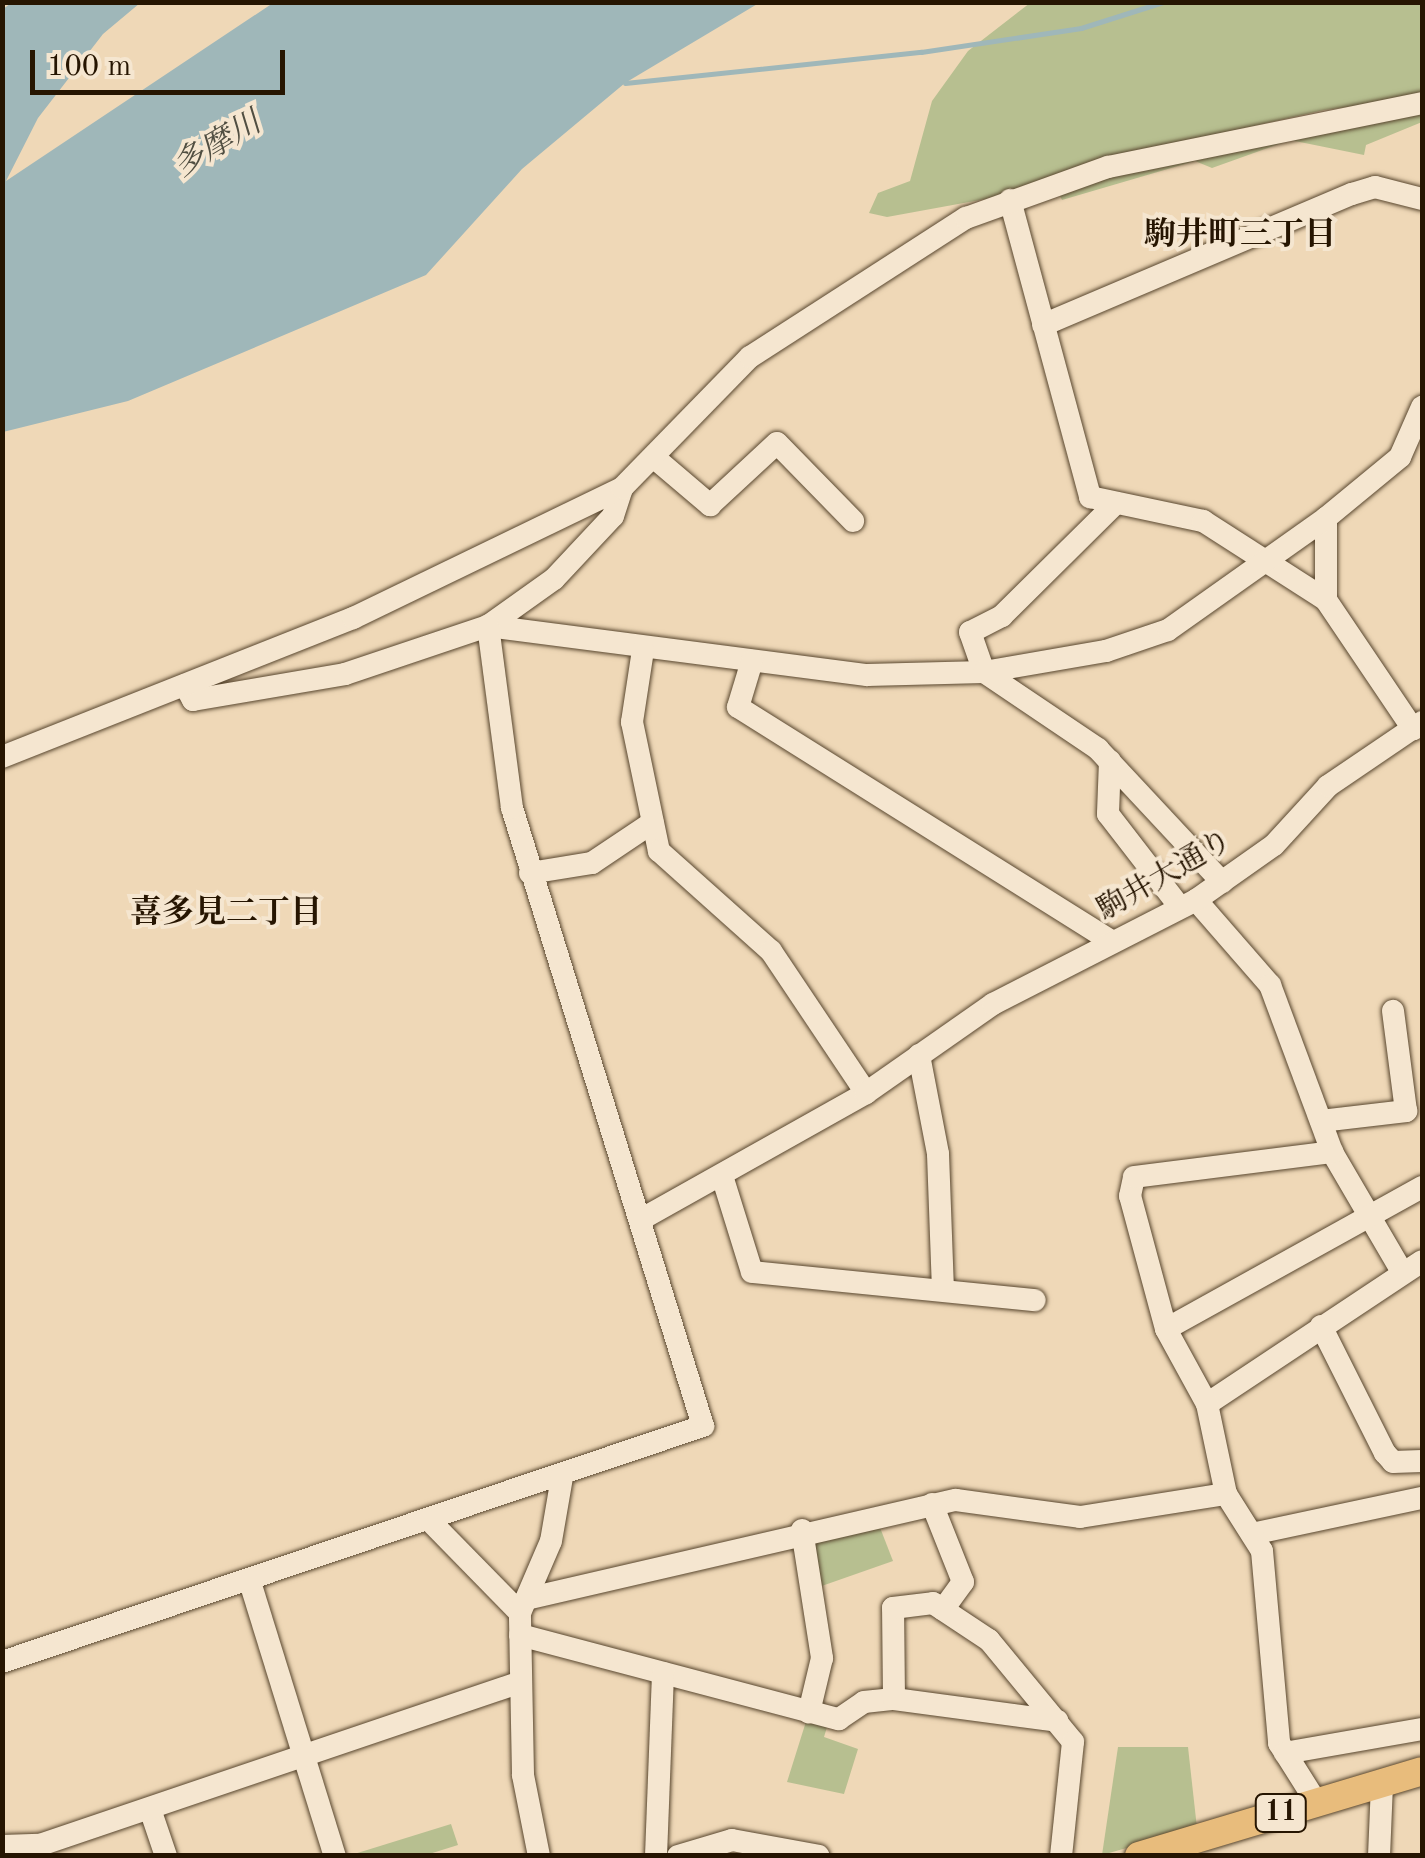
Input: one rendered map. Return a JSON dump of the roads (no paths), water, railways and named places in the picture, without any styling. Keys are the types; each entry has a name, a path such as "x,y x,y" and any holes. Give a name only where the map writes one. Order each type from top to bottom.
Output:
{"main road":[{"name":"11","path":"1140,1856 1422,1770"}],"street":[{"path":"2,757 353,618 622,488 658,460 750,357 966,218 1124,163 1422,104"},
{"path":"1043,326 1352,194 1375,187 1422,199"},
{"path":"1010,200 1090,498 1204,521 1326,600 1418,726"},
{"path":"488,626 644,650 868,676 984,672 1152,636 1326,518 1400,457 1422,407"},
{"path":"658,460 710,505 777,443 853,521"},
{"path":"185,685 192,700 346,674 488,626 554,579 613,516 622,488"},
{"path":"1114,505 1002,616 970,632 984,672 1110,761 1222,882"},
{"path":"1326,518 1326,600"},
{"path":"2,1662 250,1582 703,1426 530,872 488,626"},
{"path":"644,650 632,722 658,851 772,952 866,1093"},
{"path":"752,662 738,707 1112,942"},
{"name":"駒井大通り","path":"640,1220 723,1179 866,1093 992,1004 1222,882 1274,844 1328,786 1418,726"},
{"path":"1110,761 1108,814 1270,986 1332,1152 1371,1215 1412,1266 1207,1404"},
{"path":"530,872 592,863 653,822"},
{"path":"1322,1121 1406,1110 1393,1010"},
{"path":"919,1054 938,1154 943,1290"},
{"path":"1317,1802 1285,1753 1262,1551 1226,1494 1207,1404 1166,1329 1130,1196 1134,1177 1332,1152"},
{"path":"723,1179 752,1272 1035,1300"},
{"path":"1166,1329 1422,1187"},
{"path":"1320,1326 1393,1462 1422,1461"},
{"path":"540,1856 518,1683 522,1616 551,1541 562,1476"},
{"path":"522,1616 802,1530 932,1504 996,1501 1080,1517 1226,1494"},
{"path":"1252,1534 1422,1498"},
{"path":"932,1504 963,1582 943,1610"},
{"path":"428,1520 522,1616 663,1674 838,1719 864,1702 894,1700 1058,1721"},
{"path":"802,1530 822,1658 809,1712"},
{"path":"250,1582 335,1856"},
{"path":"894,1700 894,1608 913,1601 943,1610 990,1640 1058,1721 1076,1762 1062,1856"},
{"path":"656,1856 663,1674"},
{"path":"13,1849 150,1809 304,1752 518,1683"},
{"path":"1285,1753 1422,1729"},
{"path":"1379,1856 1382,1783"},
{"path":"150,1809 166,1856"},
{"path":"678,1856 741,1849 820,1856"}],"water":[{"name":"多摩川","path":"11,3 140,3 103,34 38,118 6,181 273,3 759,3 625,83 522,169 426,275 128,401 3,432 2,10"}],"waterway":[{"path":"625,83 921,52 1081,28 1163,2"}],"district":[{"name":"駒井町三丁目","path":"1240,236"},
{"name":"喜多見二丁目","path":"226,914"}]}
